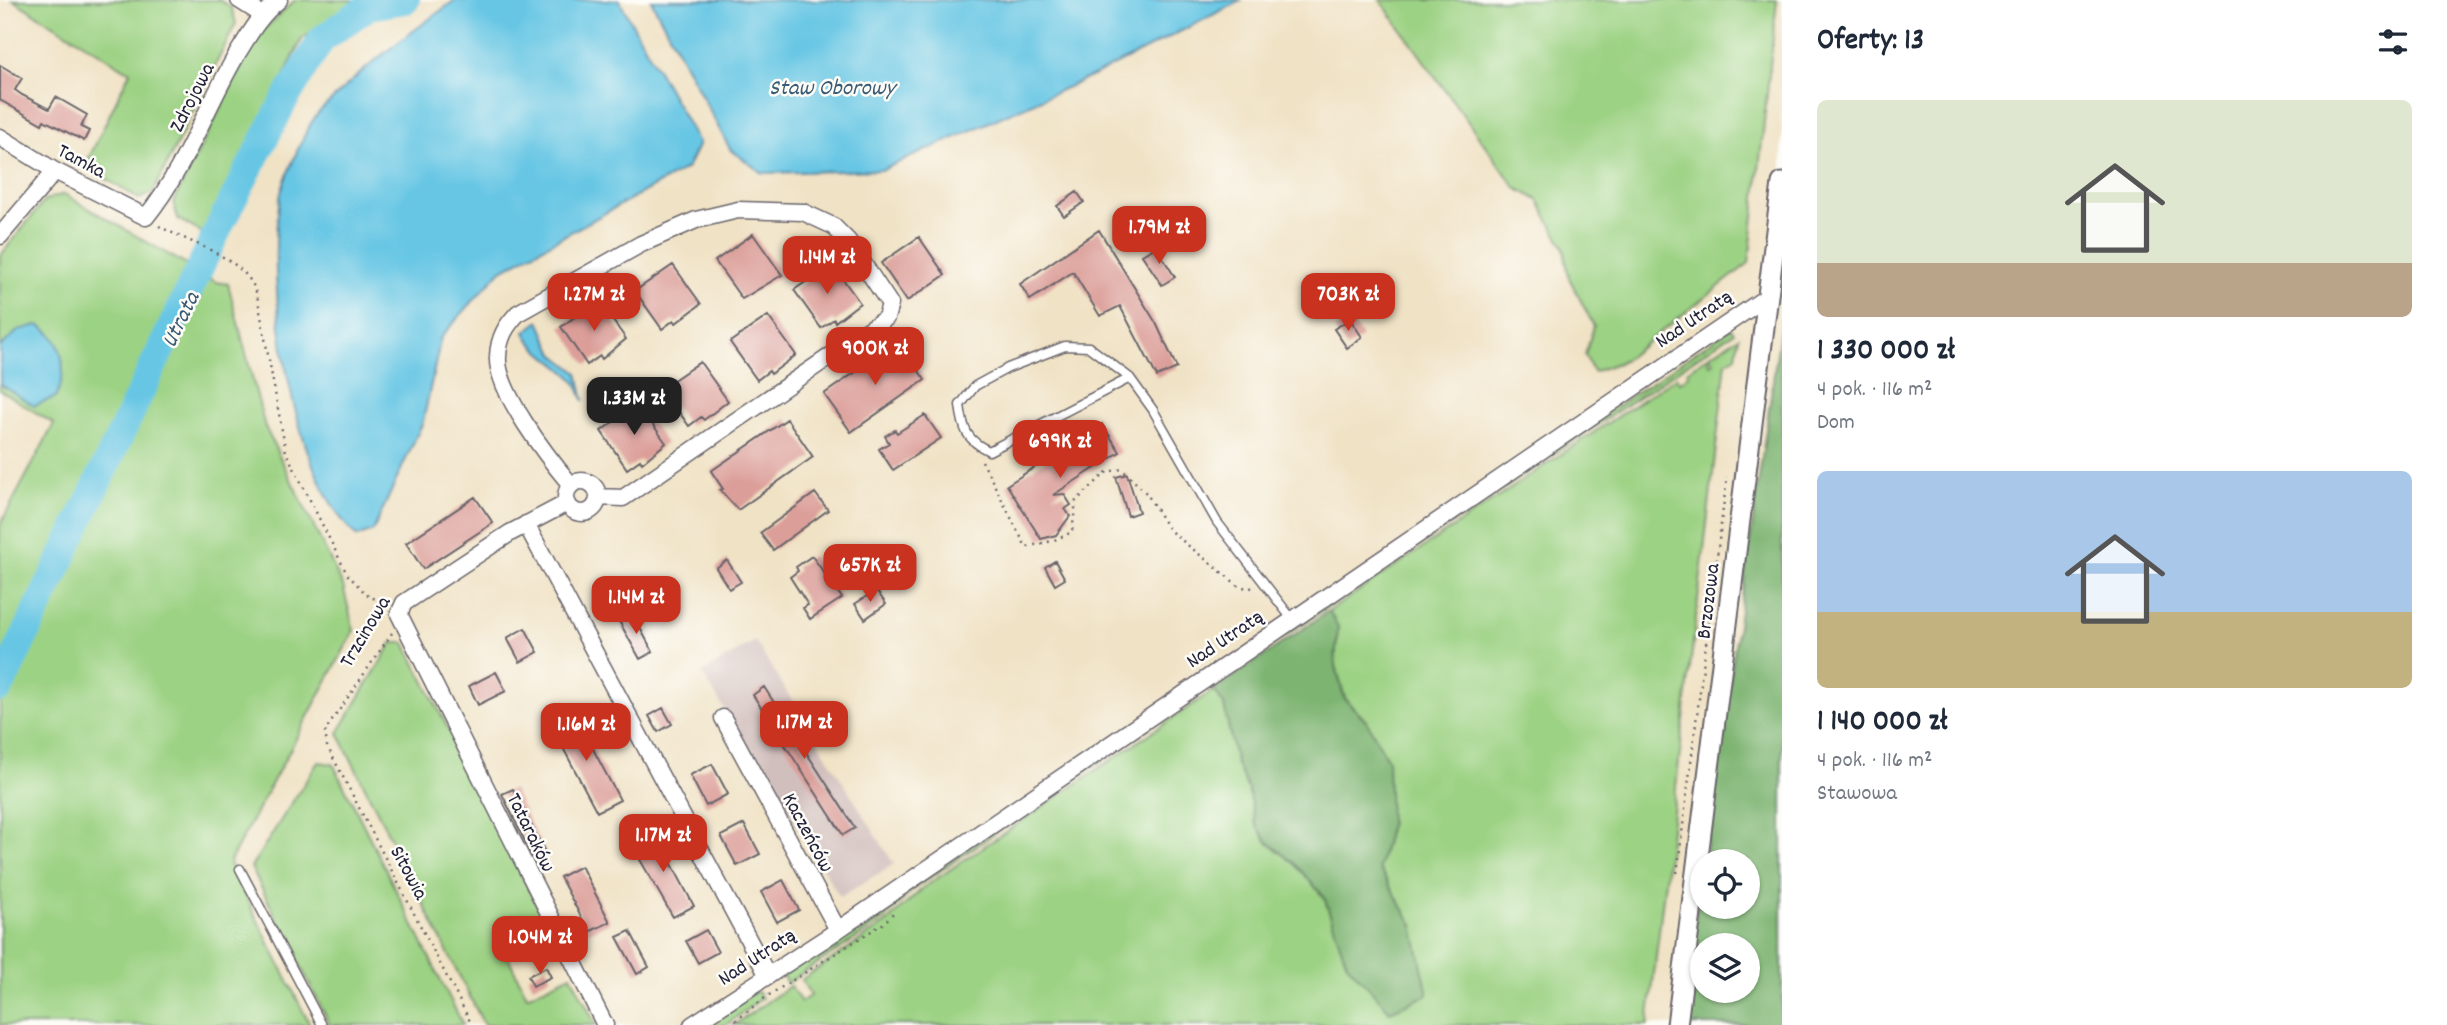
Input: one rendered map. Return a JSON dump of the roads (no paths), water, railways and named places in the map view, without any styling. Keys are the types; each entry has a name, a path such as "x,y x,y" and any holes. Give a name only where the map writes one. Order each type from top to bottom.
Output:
{"street":[{"path":"239,0 261,14"},
{"name":"Zdrojowa","path":"146,217 167,191 211,98 261,14 279,0"},
{"name":"Tamka","path":"0,137 55,171 146,217"},
{"path":"0,236 55,171"},
{"name":"Brzozowa","path":"1677,1025 1775,291 1782,183"},
{"path":"571,485 554,464 505,385 497,358 504,328 518,313 641,243 696,220 738,210 803,212 833,226 848,241 890,304 886,318 623,498 598,498"},
{"name":"Nad Utratą","path":"692,1025 838,930 1775,291"},
{"path":"580,481 591,484 598,498 595,506 587,512 574,510 568,503 567,491 571,485 580,481"},
{"name":"Trzcinowa","path":"402,613 526,524 568,503"},
{"path":"526,524 768,976"},
{"name":"Tataraków","path":"402,613 605,1025"},
{"name":"Kaczeńców","path":"723,718 838,930"}],"lane":[{"path":"1130,378 989,452 973,443 963,424 960,405 975,386 1008,368 1065,346 1089,347 1130,378 1153,410 1217,522 1292,619"},
{"path":"240,869 322,1025"}],"water":[{"path":"455,0 619,0 699,144 687,168 500,271 441,337 423,422 373,531 357,537 334,507 315,469 299,425 288,377 276,280 276,236 280,198 299,147 318,113 381,56"},
{"name":"Staw Oborowy","path":"651,0 1242,0 1097,74 882,170 762,173 730,149"},
{"path":"539,321 554,354 578,373 584,401 574,380 534,346 525,332"},
{"path":"38,325 54,338 62,356 63,367 56,397 34,406 0,384 0,347 19,330"}],"waterway":[{"name":"Utrata","path":"0,688 222,221 283,103 322,39 369,6 406,0"}]}
